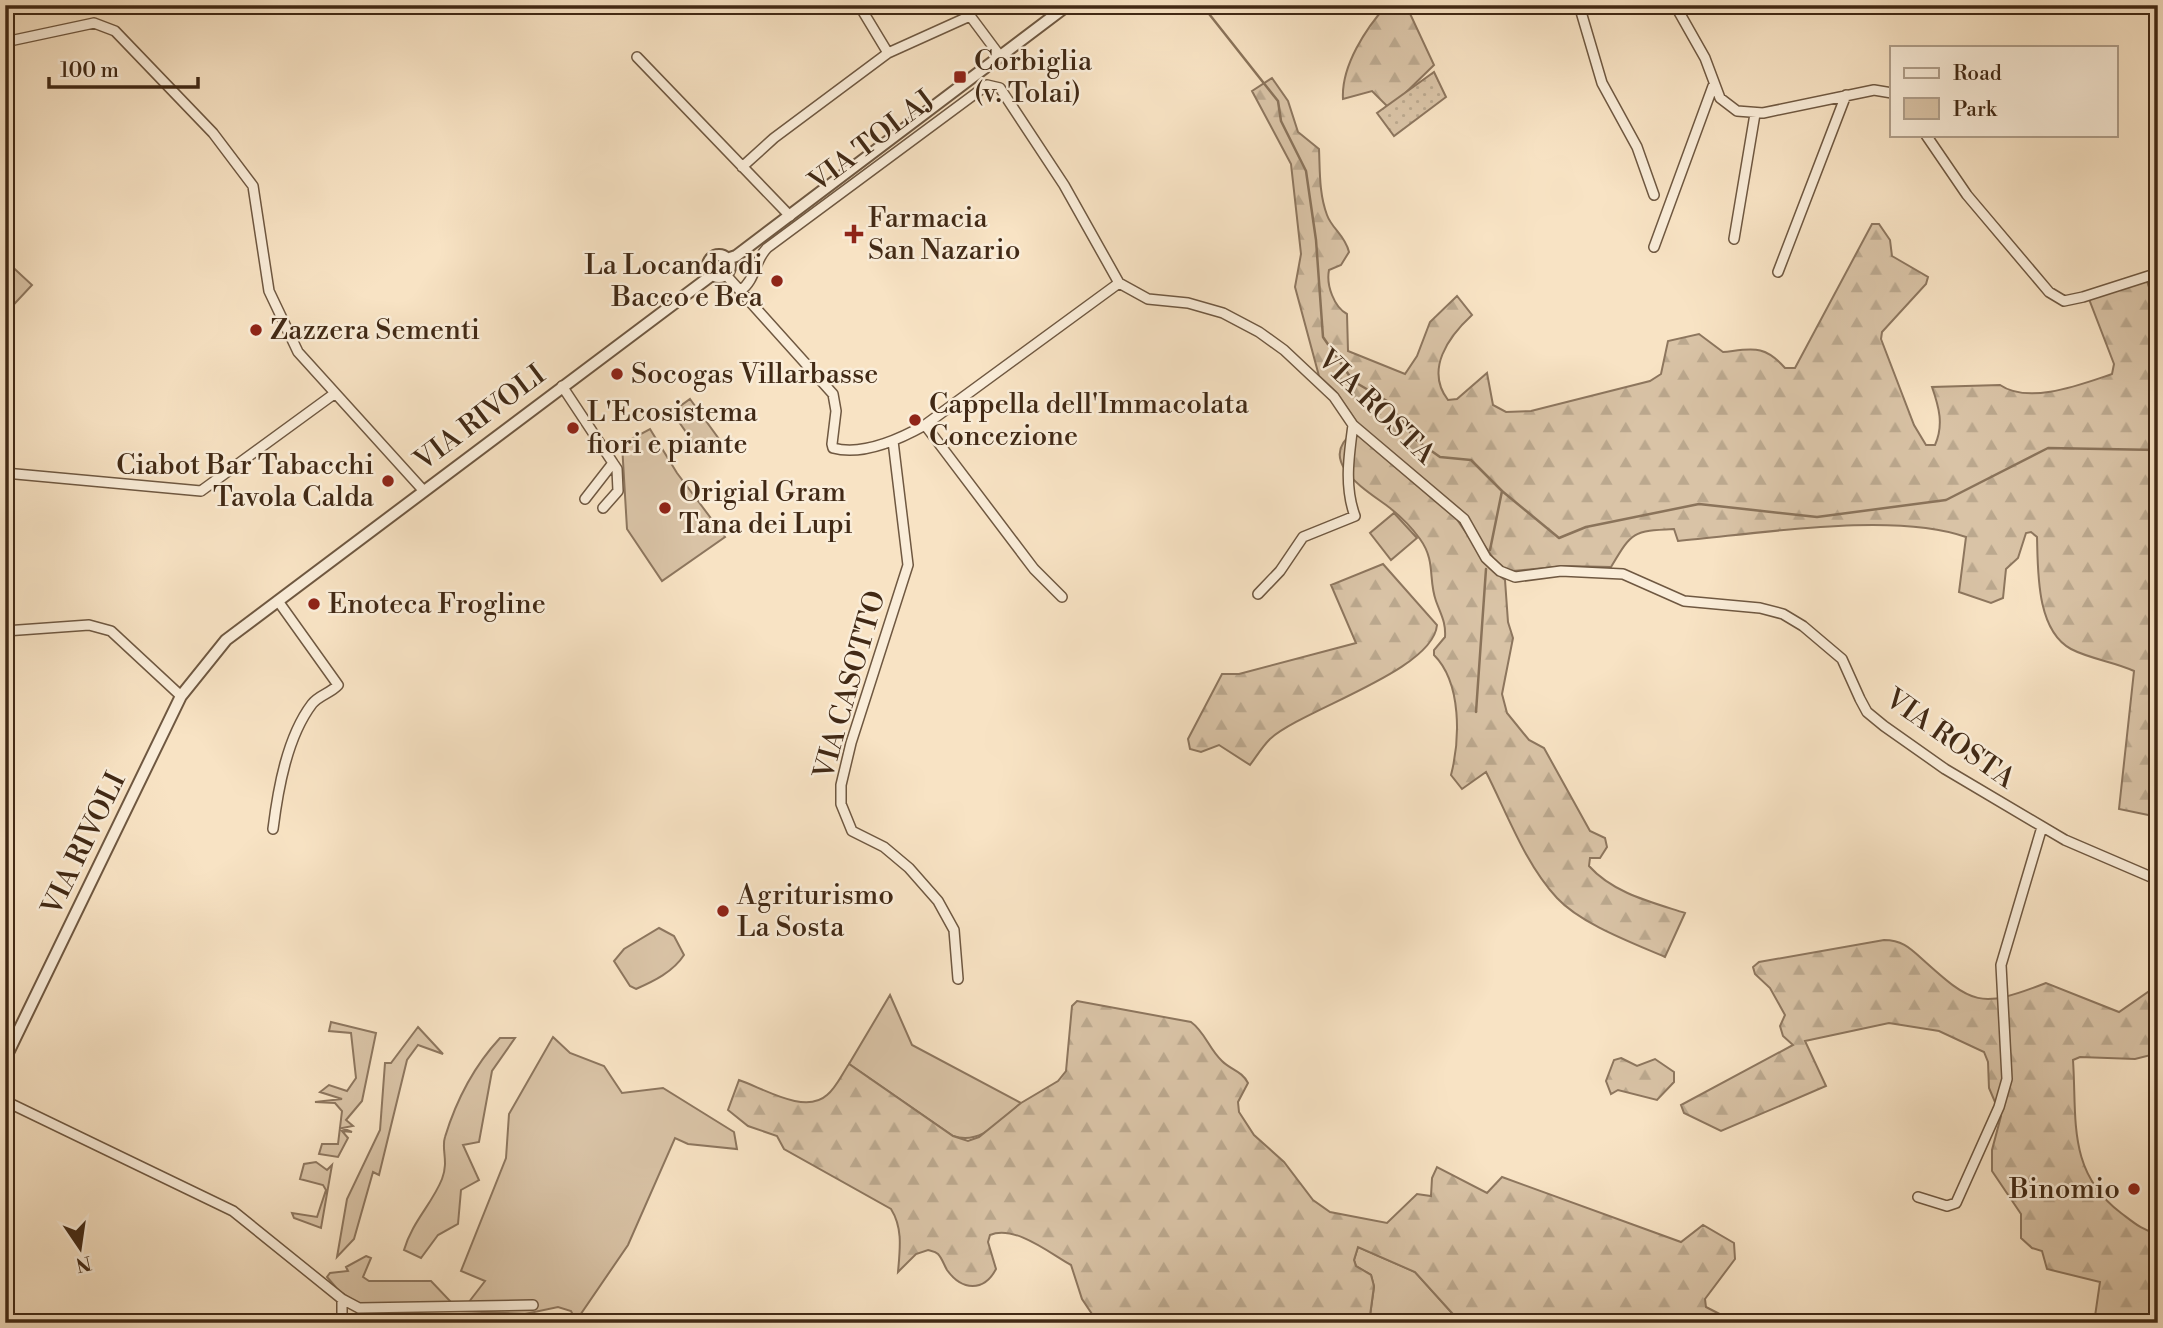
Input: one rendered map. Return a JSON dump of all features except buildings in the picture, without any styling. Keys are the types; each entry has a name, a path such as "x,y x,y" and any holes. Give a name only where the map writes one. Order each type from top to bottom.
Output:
{"street":[{"path":"859,5 888,53"},
{"path":"962,5 1000,57"},
{"name":"VIA RIVOLI","path":"5,1059 181,696 226,640 712,275 708,268 712,258 718,256 727,259 790,216 1068,5"},
{"path":"1579,5 1602,83 1637,146 1654,195"},
{"path":"1675,5 1705,58 1713,86 1728,106 1746,114 1874,90 1890,93"},
{"path":"742,167 774,138 888,53 970,16"},
{"path":"5,41 94,23 115,31 213,133 253,186 269,291 298,352 423,490"},
{"path":"637,57 790,216"},
{"name":"VIA TOLAJ","path":"740,291 752,280 756,263 767,247 993,83 1000,88 1064,185 1119,282"},
{"path":"1654,247 1713,86"},
{"path":"1778,272 1846,95"},
{"path":"1734,239 1755,114"},
{"path":"1927,136 1967,195 2049,292 2064,301 2158,273"},
{"path":"726,275 730,266 727,259"},
{"path":"712,275 726,275"},
{"path":"726,275 833,394 836,411 833,448 856,449 893,440 925,425 1119,282"},
{"name":"VIA ROSTA","path":"1119,282 1148,299 1188,303 1223,313 1259,332 1284,350 1334,397 1353,425 1464,519 1486,558 1500,571 1515,577 1561,571 1623,574 1684,601 1760,608 1793,620 1842,659 1867,712 1884,726 1945,769 2042,827 2158,880"},
{"path":"562,386 614,463 619,476 618,491 603,508"},
{"path":"5,473 201,491 334,394"},
{"path":"925,425 1034,569 1062,597"},
{"path":"1258,594 1280,571 1303,537 1355,516 1348,498 1353,425"},
{"name":"VIA CASOTTO","path":"893,440 908,565 851,743 841,785 841,804 852,831 884,847 909,868 938,901 954,930 958,979"},
{"path":"585,499 614,463"},
{"path":"273,829 278,785 304,720 317,698 338,685 278,601"},
{"path":"5,631 89,625 111,631 181,696"},
{"path":"1917,1197 1947,1206 1956,1203 1999,1107 2007,1079 2001,965 2042,827"},
{"path":"5,1101 233,1211 342,1299 359,1308 533,1305"},
{"path":"342,1299 342,1323"}],"green space":[{"path":"1387,5 1406,5 1434,65 1392,106 1387,106 1372,91 1343,99 1346,74 1356,48"},
{"path":"1434,72 1446,97 1394,136 1377,113"},
{"path":"1272,78 1288,101 1298,132 1319,149 1324,207 1349,252 1341,265 1329,270 1328,276 1335,301 1347,314 1348,351 1405,374 1417,356 1430,322 1457,296 1472,315 1455,333 1442,354 1439,377 1441,389 1448,400 1457,399 1487,373 1493,405 1506,412 1531,411 1650,381 1661,374 1668,341 1699,334 1723,352 1757,350 1771,355 1785,368 1795,368 1872,224 1879,224 1890,240 1892,256 1928,277 1926,284 1882,332 1881,339 1914,425 1926,445 1935,445 1940,416 1932,387 2000,385 2012,391 2040,393 2056,391 2112,374 2114,364 2089,299 2146,278 2158,315 2158,817 2119,809 2134,671 2071,649 2051,628 2041,598 2037,537 2031,532 2026,533 2018,558 2006,569 2003,598 1991,603 1959,592 1966,537 1936,529 1901,526 1824,527 1678,541 1674,529 1649,531 1629,540 1611,567 1565,566 1513,571 1500,568 1466,519 1358,424 1336,392 1319,376 1295,287 1301,254 1291,164 1252,91"},
{"path":"5,260 32,285 5,314"},
{"path":"690,399 719,439 700,452 672,412"},
{"name":"Origial Gram Tana dei Lupi","path":"650,429 677,473 725,537 662,581 627,529 622,444"},
{"path":"1354,432 1456,518 1490,568 1505,580 1508,622 1513,638 1502,694 1507,713 1529,740 1544,748 1590,831 1605,838 1607,847 1600,858 1590,858 1589,866 1621,890 1685,913 1665,957 1608,932 1567,907 1535,870 1486,772 1462,789 1451,775 1456,745 1456,712 1450,681 1434,655 1434,650 1445,637 1445,632 1434,593 1430,562 1425,547 1406,522 1358,484 1342,464 1340,454 1343,443"},
{"path":"1394,513 1417,538 1391,560 1370,533"},
{"path":"1383,564 1437,625 1430,642 1414,658 1364,688 1286,727 1270,739 1250,765 1219,745 1201,752 1190,749 1188,739 1222,674 1239,674 1356,643 1331,585"},
{"path":"659,928 674,936 684,955 669,971 636,989 630,986 614,961 624,949"},
{"path":"1884,940 1904,945 1953,985 1978,998 2006,997 2046,983 2119,1012 2158,985 2158,1031 2151,1055 2135,1059 2080,1057 2073,1060 2078,1144 2091,1180 2121,1213 2143,1228 2158,1234 2158,1323 2094,1323 2100,1282 2047,1269 2042,1251 2032,1248 2021,1238 2021,1214 1992,1171 1992,1150 2001,1116 1989,1088 1988,1062 1984,1052 1939,1031 1889,1023 1805,1041 1826,1086 1721,1131 1684,1113 1681,1105 1793,1045 1783,1036 1780,1026 1785,1015 1770,988 1755,974 1753,967 1759,962"},
{"path":"890,995 912,1045 1021,1103 990,1130 973,1137 953,1136 849,1064"},
{"path":"1077,1001 1191,1022 1225,1064 1243,1076 1248,1083 1238,1102 1239,1112 1254,1135 1284,1162 1313,1200 1330,1212 1387,1223 1417,1194 1431,1196 1432,1178 1437,1167 1487,1193 1502,1177 1681,1242 1703,1225 1734,1243 1735,1259 1705,1299 1706,1307 1737,1323 1461,1323 1415,1272 1358,1247 1354,1260 1356,1266 1371,1275 1374,1286 1369,1323 1098,1323 1082,1299 1071,1265 1032,1242 1010,1234 990,1235 988,1242 996,1269 991,1277 979,1285 959,1282 947,1270 938,1254 928,1250 916,1254 898,1272 899,1231 891,1209 784,1149 777,1136 748,1126 728,1110 739,1080 784,1098 807,1102 827,1095 849,1064 953,1136 968,1141 979,1137 1021,1103 1058,1081 1066,1071 1072,1006"},
{"path":"331,1022 376,1033 362,1101 346,1120 353,1126 342,1128 352,1132 342,1131 348,1138 338,1157 319,1154 322,1144 338,1144 342,1111 335,1103 315,1102 342,1099 320,1092 329,1085 347,1091 356,1078 351,1033 329,1031"},
{"path":"418,1027 443,1054 418,1045 407,1060 379,1175 373,1172 354,1239 337,1257 347,1199 380,1130 385,1063 391,1063"},
{"path":"553,1037 570,1053 604,1066 622,1093 663,1088 734,1132 737,1149 688,1144 675,1138 628,1245 576,1321 571,1311 558,1307 525,1314 462,1311 485,1281 461,1271 506,1158 509,1114"},
{"path":"500,1038 515,1038 492,1071 479,1142 463,1145 479,1180 461,1190 458,1224 438,1235 421,1258 404,1250 442,1179 445,1167 445,1137 455,1110 482,1060"},
{"path":"1621,1058 1637,1066 1655,1059 1674,1072 1674,1082 1657,1100 1618,1090 1611,1094 1606,1081 1614,1060"},
{"path":"316,1162 327,1170 332,1165 321,1228 294,1218 292,1213 317,1217 326,1190 323,1185 300,1179 304,1164"},
{"path":"1358,1247 1415,1272 1461,1323 1369,1323 1374,1287 1371,1275 1356,1266 1354,1260"},
{"path":"366,1256 371,1258 363,1277 369,1281 431,1281 451,1302 361,1305 339,1291 327,1277 330,1273 348,1271 346,1267"}],"waterway":[{"path":"1202,5 1278,101 1281,121 1306,171 1316,240 1323,337 1353,381 1387,401 1416,440 1440,457 1471,460 1502,491 1490,550"},
{"path":"1502,491 1559,538 1586,527 1699,504 1817,517 1946,500 2048,448 2158,450"},
{"path":"1476,712 1486,569"}],"place":[{"name":"Corbiglia (v. Tolai)","path":"960,77"},
{"name":"Farmacia San Nazario","path":"854,234"},
{"name":"La Locanda di Bacco e Bea","path":"777,281"},
{"name":"Zazzera Sementi","path":"256,330"},
{"name":"Socogas Villarbasse","path":"617,374"},
{"name":"Cappella dell'Immacolata Concezione","path":"915,420"},
{"name":"L'Ecosistema fiori e piante","path":"573,428"},
{"name":"Ciabot Bar Tabacchi Tavola Calda","path":"388,481"},
{"name":"Origial Gram Tana dei Lupi","path":"665,508"},
{"name":"Enoteca Frogline","path":"314,604"},
{"name":"Agriturismo La Sosta","path":"723,911"},
{"name":"Binomio","path":"2134,1189"}]}
